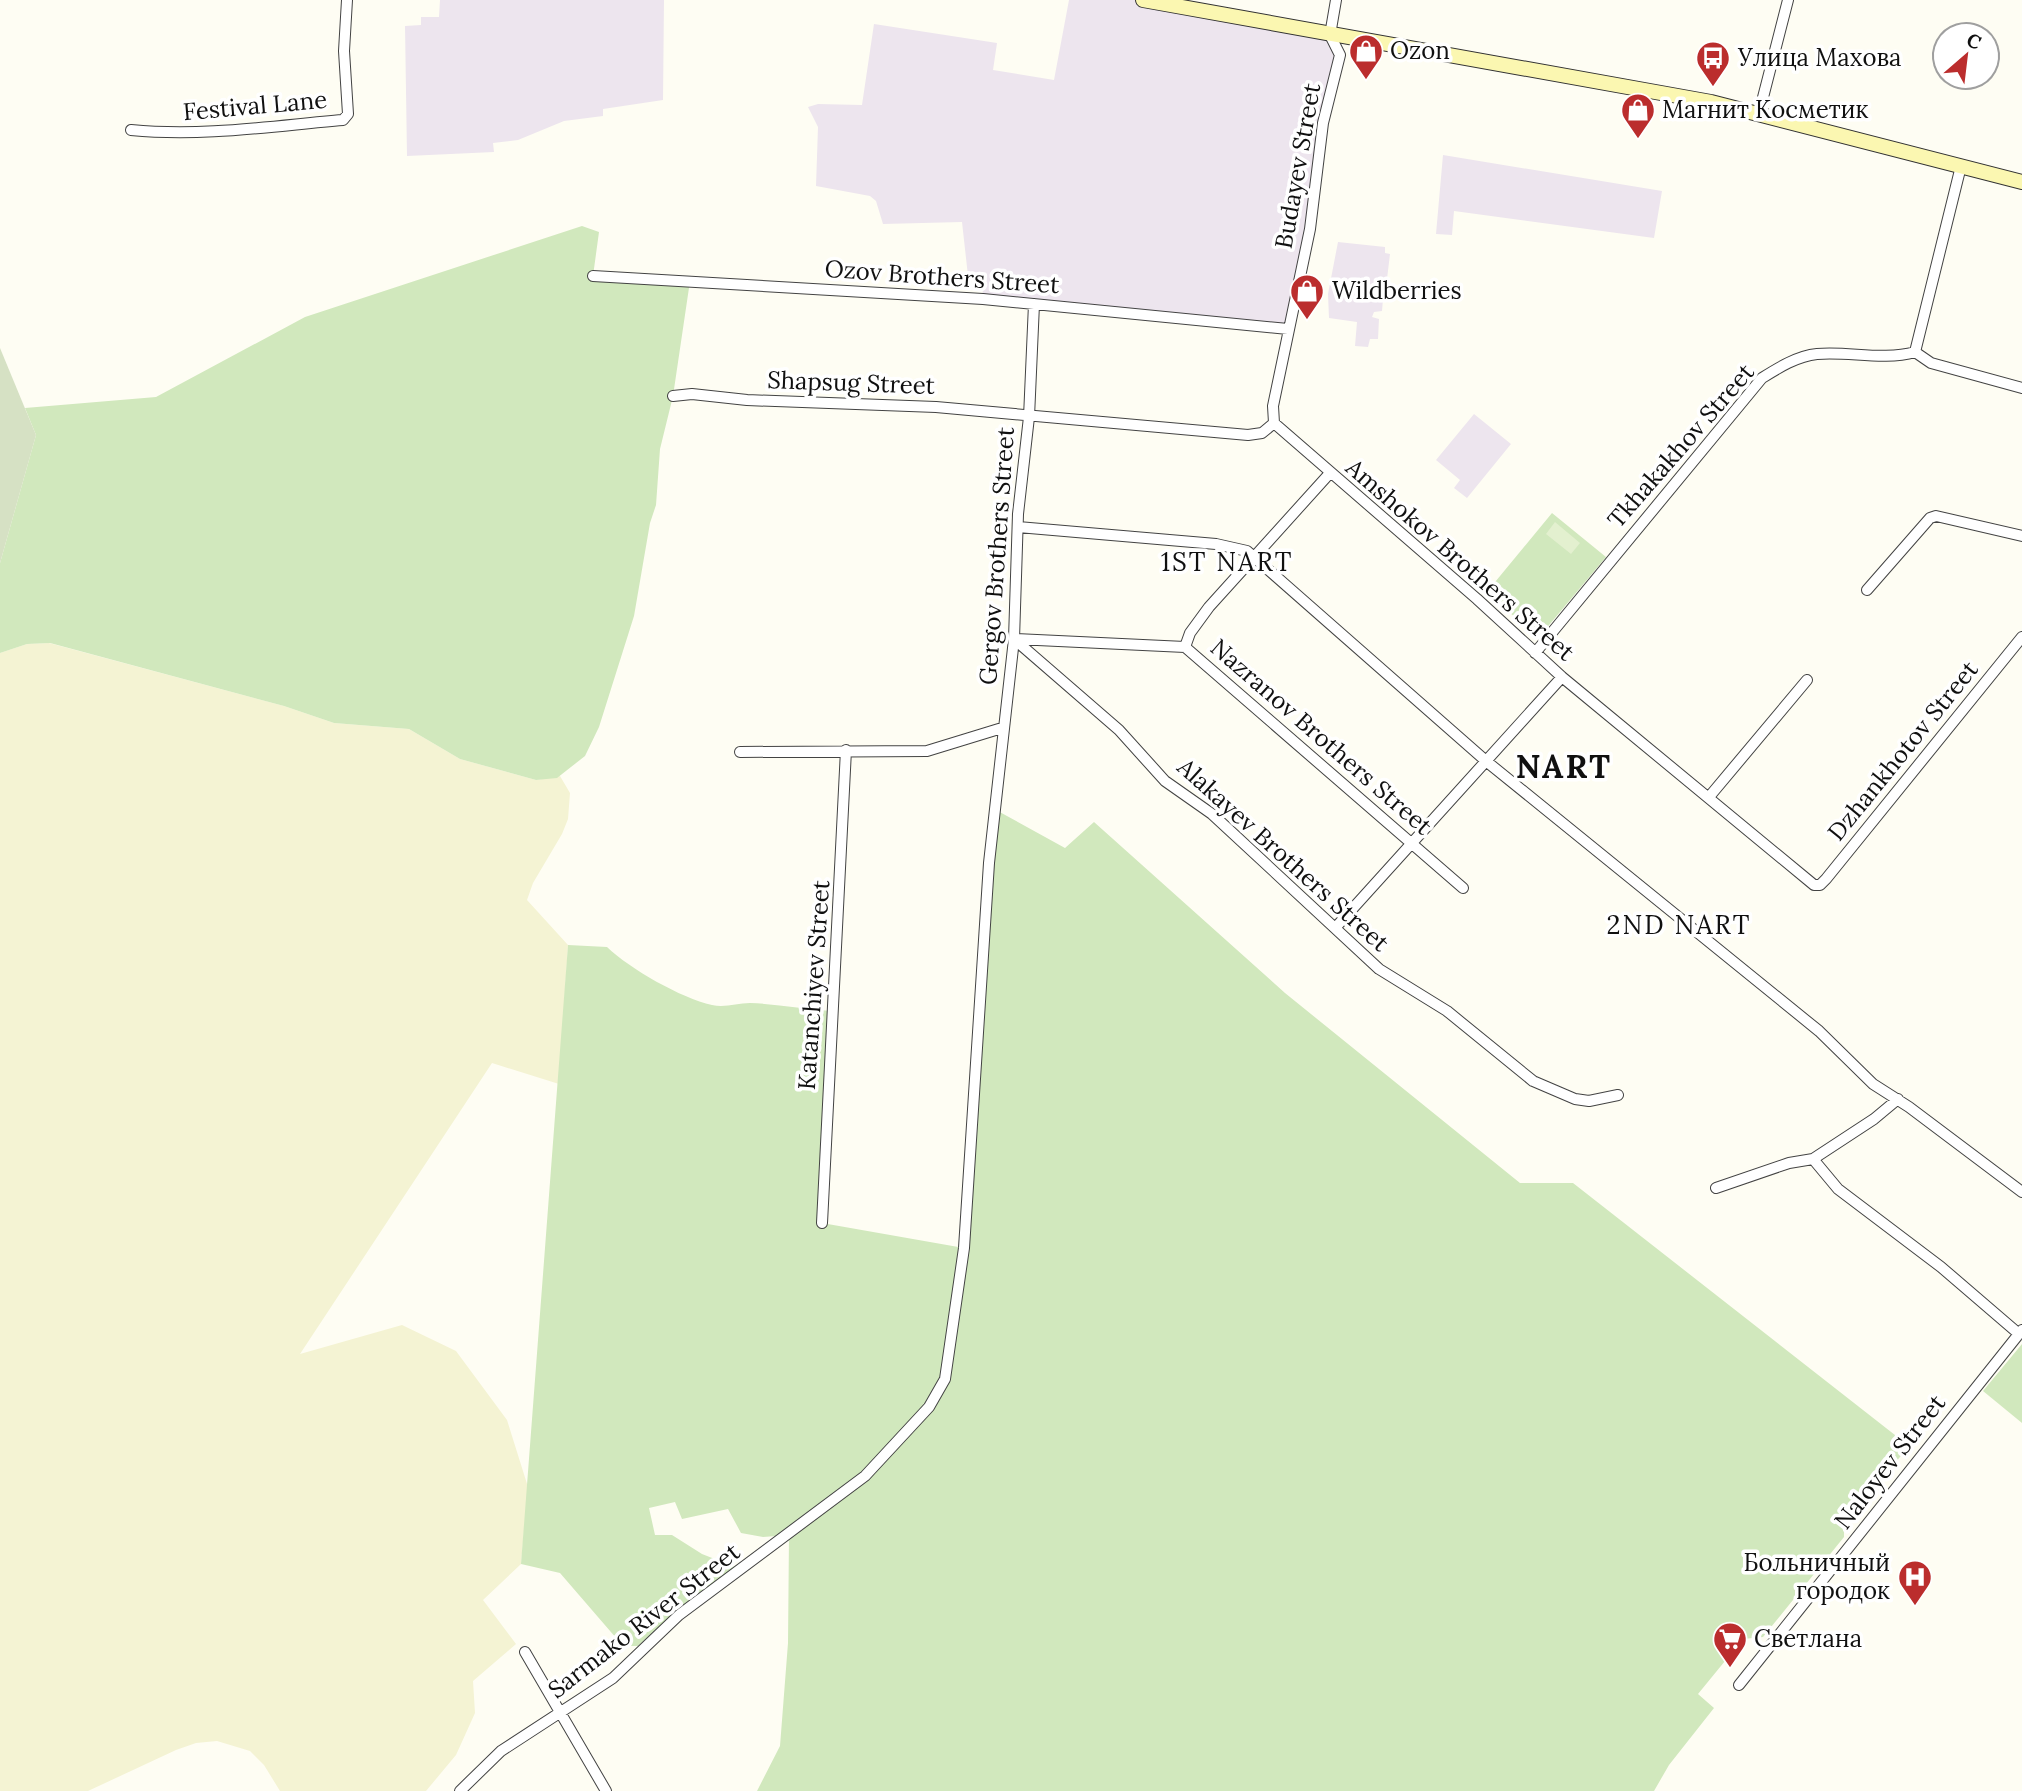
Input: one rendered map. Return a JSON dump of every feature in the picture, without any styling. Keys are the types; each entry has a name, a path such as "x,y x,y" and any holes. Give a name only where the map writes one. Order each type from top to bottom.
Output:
{"street":[{"name":"Festival Lane","path":"131,130 177,134 214,133 278,124 343,120 348,114 344,60 347,0"},
{"path":"1143,0 1759,113 2022,182"},
{"name":"Budayev Street","path":"1274,423 1273,406 1310,229 1323,122 1340,55 1330,35 1336,0"},
{"path":"1759,113 1788,0"},
{"path":"1961,166 1915,352 1931,363 2022,388"},
{"name":"Ozov Brothers Street","path":"593,276 1034,304 1288,329"},
{"name":"Gergov Brothers Street","path":"996,810 1002,728 1014,639 1018,527 1029,417 1034,304"},
{"name":"Tkhakakhov Street","path":"1535,653 1762,378 1790,362 1814,354 1890,355 1915,352"},
{"name":"Shapsug Street","path":"673,396 692,394 773,402 936,407 1029,417"},
{"path":"1029,417 1248,435 1262,433 1274,423"},
{"name":"Amshokov Brothers Street","path":"1274,423 1478,599 1562,677 1814,885"},
{"path":"1185,647 1198,621 1330,473"},
{"path":"1867,590 1930,518 1936,516 2022,536"},
{"path":"1018,527 1216,544 1240,548 1255,556 1486,761 1819,1031 1872,1084 1898,1099 2022,1192"},
{"name":"Dzhankhotov Street","path":"1814,885 1821,885 2022,637"},
{"name":"Nazranov Brothers Street","path":"1014,639 1185,647 1463,888"},
{"name":"Alakayev Brothers Street","path":"1014,639 1119,730 1165,781 1212,814 1378,969 1447,1011 1534,1081 1575,1099 1590,1101 1618,1095"},
{"path":"1336,927 1562,677"},
{"path":"1709,797 1807,680"},
{"path":"740,752 927,751 1002,728"},
{"name":"Katanchiyev Street","path":"822,1223 846,750"},
{"name":"Sarmako River Street","path":"460,1791 501,1751 613,1678 679,1615 789,1535 873,1468 929,1407 944,1379 964,1248 989,863 996,810"},
{"path":"1716,1188 1789,1163 1813,1158 1874,1119 1898,1099"},
{"path":"1813,1158 1838,1189 1941,1267 2020,1332"},
{"name":"Naloyev Street","path":"1739,1685 2020,1332"},
{"path":"525,1652 606,1791"}],"shaded area":[{"path":"440,0 664,0 663,100 603,109 603,116 564,121 518,140 493,143 494,152 407,156 405,26 421,25 421,17 439,17"},
{"path":"1069,0 1143,0 1330,35 1340,55 1288,329 983,299 982,278 968,276 962,222 883,224 876,201 870,196 816,186 818,127 808,107 818,104 862,105 874,24 997,43 993,70 1054,80"},
{"path":"1443,155 1662,191 1654,238 1454,211 1452,235 1436,234"},
{"path":"1338,242 1385,247 1385,253 1390,254 1387,279 1380,279 1378,286 1384,287 1382,311 1374,312 1372,317 1379,319 1378,339 1370,339 1368,347 1355,346 1357,322 1329,318 1328,294"},
{"path":"1474,414 1511,444 1467,498 1454,488 1460,480 1436,460"}],"green space":[{"path":"582,226 599,232 593,276 690,281 673,396 660,449 656,505 650,523 634,616 599,727 585,756 557,778 536,780 460,759 409,729 334,723 284,706 50,643 27,644 0,653 0,563 36,435 25,408 156,397 305,317"},
{"path":"0,348 36,435 0,563"},
{"path":"1552,513 1606,557 1539,637 1486,593"},
{"path":"1555,522 1580,543 1571,554 1546,534"},
{"path":"49,643 284,706 334,723 409,729 460,759 536,780 560,776 570,793 568,819 562,834 533,883 527,900 568,945 559,1084 492,1063 300,1354 402,1325 456,1351 507,1420 528,1487 521,1564 483,1600 516,1644 473,1681 475,1713 456,1755 426,1791 280,1791 264,1765 250,1751 217,1741 196,1743 176,1750 88,1791 0,1791 0,653 27,644"},
{"path":"996,810 1065,848 1094,822 1285,993 1520,1183 1573,1183 1909,1446 1844,1525 1844,1537 1763,1637 1743,1639 1698,1694 1714,1708 1669,1765 1654,1791 757,1791 780,1746 788,1643 789,1535 763,1537 741,1533 728,1509 682,1519 675,1502 649,1508 655,1535 672,1535 702,1554 735,1567 688,1601 638,1646 623,1646 560,1573 521,1564 568,945 607,947 656,982 712,1005 770,1004 831,1011 822,1223 964,1248"},
{"path":"2022,1344 2022,1423 1983,1391"}],"place":[{"name":"Ozon","path":"1366,81"},
{"name":"Улица Махова","path":"1713,88"},
{"name":"Магнит Косметик","path":"1638,140"},
{"name":"Wildberries","path":"1307,321"},
{"name":"Больничный городок","path":"1915,1607"},
{"name":"Светлана","path":"1730,1669"}],"district":[{"name":"1ST NART","path":"1227,562"},
{"name":"NART","path":"1564,767"},
{"name":"2ND NART","path":"1679,925"}]}
